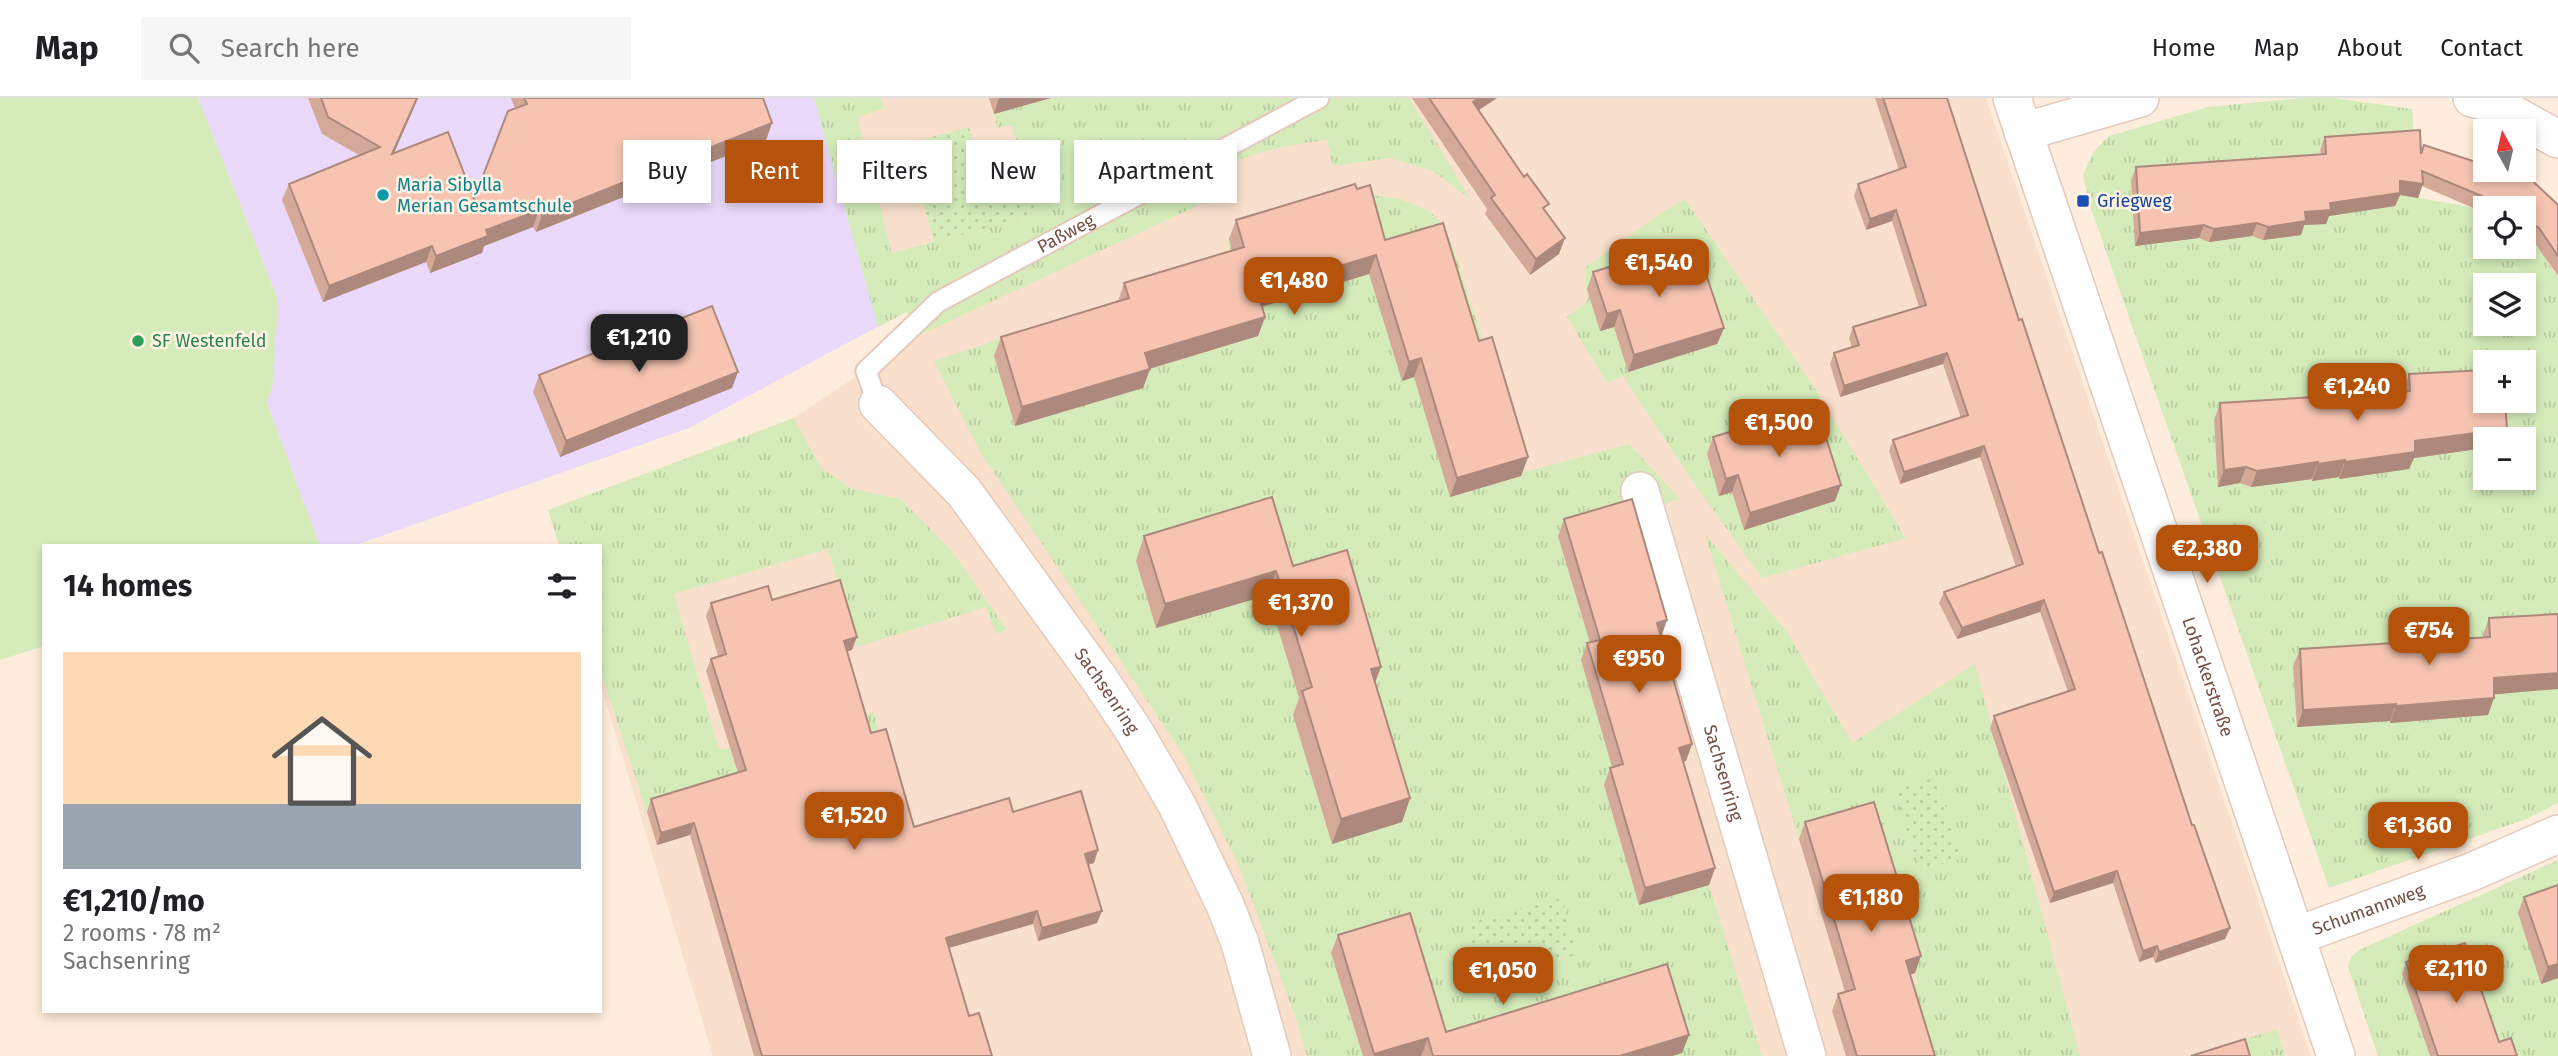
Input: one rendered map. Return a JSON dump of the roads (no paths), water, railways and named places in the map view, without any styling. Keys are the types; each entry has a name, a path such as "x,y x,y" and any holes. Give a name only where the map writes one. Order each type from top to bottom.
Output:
{"street":[{"path":"2017,115 2140,98"},
{"path":"2472,98 2494,104 2558,139"},
{"name":"Lohackerstraße","path":"2017,115 2336,1056"},
{"name":"Sachsenring","path":"872,388 964,492 1134,731 1177,805 1226,905 1240,943 1272,1056"},
{"name":"Sachsenring","path":"1640,491 1807,1056"},
{"name":"Schumannweg","path":"2296,936 2469,873 2558,834"}],"lane":[{"name":"Paßweg","path":"872,388 938,302 1319,98"}],"place":[{"name":"Maria Sibylla Merian Gesamtschule","path":"383,195"},
{"name":"Griegweg","path":"2083,201"},
{"name":"SF Westenfeld","path":"138,341"}]}
